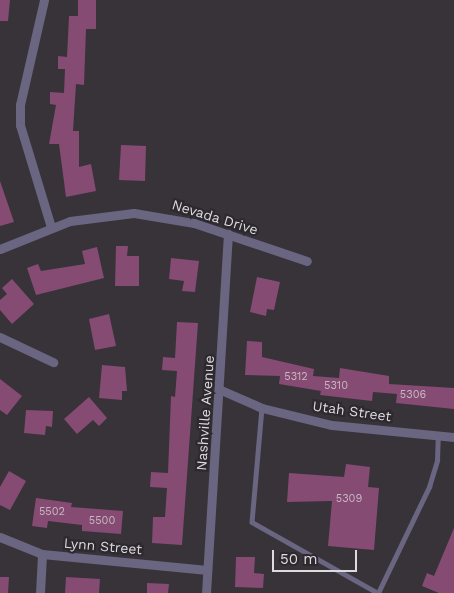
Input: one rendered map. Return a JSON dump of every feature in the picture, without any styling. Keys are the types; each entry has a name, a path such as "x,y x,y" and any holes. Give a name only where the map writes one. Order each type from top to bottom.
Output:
{"street":[{"path":"44,0 20,105 20,125 51,227"},
{"name":"Nevada Drive","path":"0,249 51,227 87,217 134,213 167,216 228,234 307,261"},
{"name":"Nashville Avenue","path":"206,593 221,390 228,234"},
{"path":"0,337 53,362"},
{"name":"Utah Street","path":"221,390 262,408 332,425 454,437"},
{"name":"Lynn Street","path":"0,537 42,554 207,570"},
{"path":"40,593 42,554"}],"lane":[{"path":"262,408 252,522 378,593 429,487 437,460 438,434"}],"building":[{"path":"0,0 10,0 8,21 0,21"},
{"path":"78,0 96,0 96,29 86,29 84,85 76,84 73,131 79,131 79,167 91,164 96,191 66,197 59,144 49,144 56,105 50,104 50,92 64,93 65,69 58,69 58,56 67,57 69,16 78,16"},
{"path":"121,145 146,146 145,181 119,180"},
{"path":"0,181 14,222 0,226"},
{"path":"116,246 128,246 127,256 139,256 139,286 115,286"},
{"path":"97,247 104,278 36,295 27,268 38,264 41,271 85,264 82,251"},
{"path":"171,258 199,261 195,292 182,291 184,281 169,279"},
{"path":"257,277 280,282 274,310 267,309 266,316 250,312"},
{"path":"12,279 34,304 12,324 0,310 0,300 7,294 2,288"},
{"path":"109,314 116,346 95,350 89,319"},
{"path":"177,322 198,323 182,545 152,543 153,517 165,517 167,488 150,487 151,472 168,473 171,396 175,397 177,371 162,370 163,357 175,358"},
{"path":"247,341 262,342 262,357 314,369 313,376 339,378 340,368 389,376 389,384 454,388 454,409 396,403 397,394 373,392 372,401 320,395 321,391 279,384 280,376 245,375"},
{"path":"102,365 125,367 127,391 122,391 122,400 99,398"},
{"path":"0,379 22,396 7,415 0,410"},
{"path":"89,397 107,418 99,426 93,420 77,434 64,419"},
{"path":"26,410 53,411 52,427 46,426 45,435 24,433"},
{"path":"346,464 370,467 368,487 379,488 374,550 328,546 332,501 287,502 289,473 344,477"},
{"path":"9,471 26,481 10,510 0,505 0,487"},
{"path":"36,498 72,503 71,507 123,511 121,534 82,531 82,525 48,521 47,528 32,526"},
{"path":"454,528 454,593 439,593 422,586 427,573 434,576"},
{"path":"236,557 255,557 254,573 264,574 263,588 235,587"},
{"path":"0,577 9,577 8,593 0,593"},
{"path":"66,577 100,579 99,593 65,593"},
{"path":"147,583 169,584 168,593 147,593"}]}
